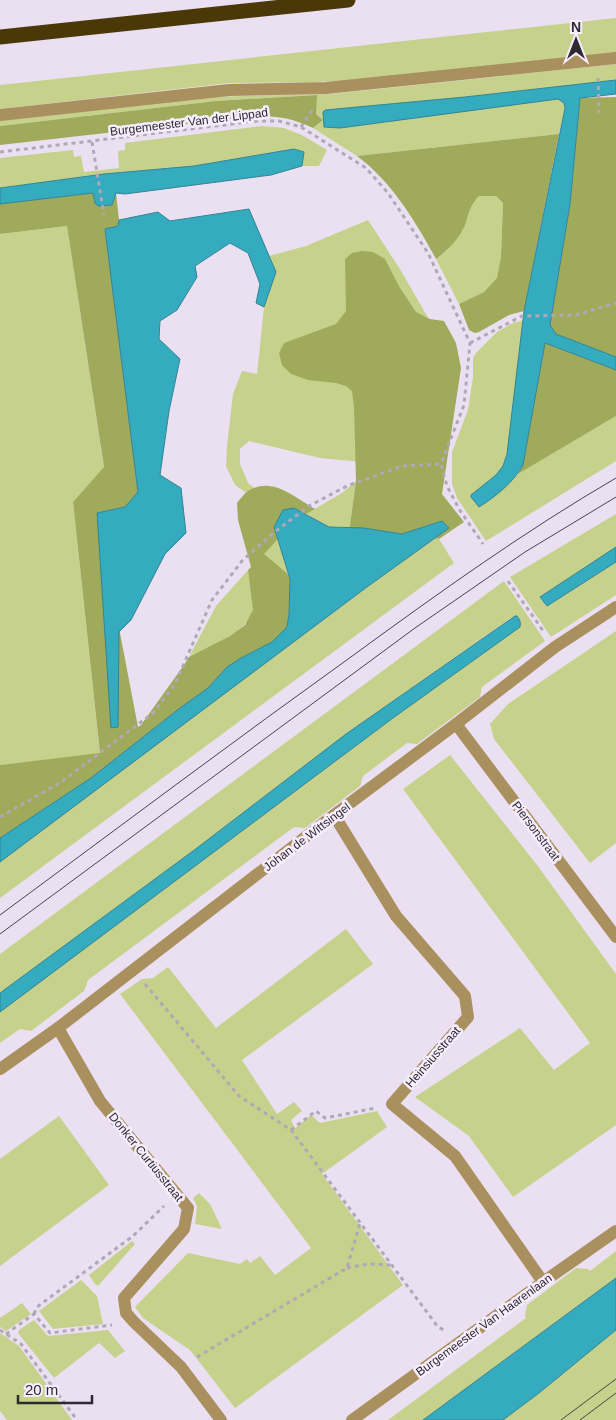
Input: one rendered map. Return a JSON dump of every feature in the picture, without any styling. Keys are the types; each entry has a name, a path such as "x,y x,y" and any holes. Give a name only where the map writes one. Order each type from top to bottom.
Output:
{"highway":[{"path":"0,37 348,0"}],"street":[{"path":"0,115 229,90 336,87 616,58"},
{"name":"Johan de Wittsingel","path":"0,1069 58,1028 555,647 616,607"},
{"name":"Piersonstraat","path":"456,724 616,938"},
{"name":"Heinsiusstraat","path":"334,815 396,916 465,996 468,1016 392,1104"},
{"name":"Donker Curtiusstraat","path":"58,1028 100,1101 188,1208 184,1229 124,1298 126,1313 181,1367 221,1420"},
{"path":"392,1104 455,1156 543,1282"},
{"name":"Burgemeester Van Haarenlaan","path":"352,1420 616,1231"}],"path":[{"path":"598,78 599,112"},
{"name":"Burgemeester Van der Lippad","path":"0,152 257,121 279,121 301,127 366,168 388,193 428,254 470,343"},
{"path":"92,142 104,215"},
{"path":"483,544 459,509 447,486 440,464 464,405 470,343 522,316 576,315 616,303"},
{"path":"0,817 61,782 153,713 175,684 212,600 242,561 272,534 309,506 347,486 402,466 440,464"},
{"path":"508,581 555,647"},
{"path":"133,970 239,1096 291,1130 438,1327 465,1338"},
{"path":"291,1130 316,1111 325,1118 392,1104"},
{"path":"6,1334 34,1314 37,1307 133,1236 176,1194"},
{"path":"347,1268 360,1222"},
{"path":"181,1367 347,1268 368,1264 392,1265"},
{"path":"34,1314 50,1333 134,1322"},
{"path":"0,1330 21,1344 77,1420"}],"green space":[{"path":"616,18 616,54 353,80 229,83 0,109 0,85"},
{"path":"616,64 616,80 465,97 558,99 564,103 565,108 559,134 357,156 313,128 323,120 316,114 316,95 216,101 0,126 0,119 205,97 331,94"},
{"path":"317,95 316,114 323,120 313,128 296,121 281,118 247,117 0,145 0,126 216,101"},
{"path":"616,97 616,357 556,334 550,325 570,204 580,98"},
{"path":"262,126 284,128 302,135 327,150 319,166 302,166 304,153 294,149 194,166 104,174 0,188 0,158 73,150 74,157 81,156 84,172 119,168 118,151 125,150 125,143"},
{"path":"559,134 524,311 509,315 475,333 469,330 459,304 484,292 497,278 501,256 503,203 496,196 479,196 471,206 460,235 436,259 402,203 370,166 357,156"},
{"path":"93,193 95,203 99,206 112,205 116,193 119,220 118,226 105,229 138,492 126,507 97,513 138,727 189,657 230,636 245,625 253,610 248,570 251,567 238,520 237,503 239,500 248,491 266,486 283,490 315,509 306,514 294,508 274,527 278,539 264,554 288,574 290,579 287,627 272,642 227,667 208,688 91,778 0,838 0,765 100,753 73,502 104,467 67,226 0,234 0,204"},
{"path":"479,196 496,196 503,203 501,256 497,279 484,292 459,304 436,259 447,250 464,226 471,205"},
{"path":"368,220 400,269 435,330 374,463 320,458 249,441 240,449 240,464 248,483 283,510 255,499 235,485 226,466 233,394 242,371 257,374 264,307 276,272 269,256 306,246"},
{"path":"67,226 104,468 73,502 100,754 0,765 0,234"},
{"path":"362,251 373,252 385,259 400,288 416,312 430,319 444,321 456,343 461,368 442,494 464,522 439,539 433,538 449,528 442,521 402,534 364,528 349,528 356,481 352,391 346,386 336,383 308,380 291,374 282,365 279,353 284,343 336,324 346,311 345,259 352,253"},
{"path":"524,320 507,454 503,466 496,475 471,495 479,507 518,474 616,416 616,461 486,541 457,498 452,484 452,452 468,410 473,377 473,358 497,332 513,323"},
{"path":"545,343 616,370 616,416 518,474 523,465"},
{"path":"356,481 349,528 329,527 306,514 342,493"},
{"path":"616,514 616,547 540,598 547,606 616,562 616,595 551,637 510,577"},
{"path":"433,538 439,539 454,563 0,898 0,862"},
{"path":"278,539 288,574 263,554"},
{"path":"248,570 253,606 250,617 236,632 189,657 216,606"},
{"path":"504,581 545,641 482,687 480,697 417,744 407,743 363,776 360,786 305,828 294,827 88,980 84,991 31,1031 20,1029 0,1043 0,1012 393,718 519,627 518,617 512,617 346,734 197,848 0,993 0,954"},
{"path":"616,631 616,843 590,863 494,739 490,724 508,704"},
{"path":"450,755 537,865 616,974 616,1125 513,1197 469,1136 415,1097 520,1028 554,1070 590,1043 403,789"},
{"path":"346,929 373,964 242,1060 277,1114 294,1102 302,1111 291,1120 295,1128 311,1115 320,1123 377,1111 387,1127 322,1174 403,1285 235,1408 190,1350 143,1318 135,1307 188,1253 240,1264 247,1259 250,1263 260,1256 275,1275 311,1248 120,994 142,979 153,978 168,967 216,1028"},
{"path":"59,1116 109,1185 0,1266 0,1159"},
{"path":"199,1193 210,1204 222,1229 195,1224 197,1206 193,1198"},
{"path":"132,1241 135,1244 98,1286 95,1284 89,1275"},
{"path":"616,1251 616,1278 423,1420 388,1420 526,1318 527,1305 576,1268 588,1269 590,1271"},
{"path":"81,1280 97,1296 103,1324 53,1329 39,1311"},
{"path":"22,1303 31,1314 6,1331 0,1327 0,1318"},
{"path":"34,1320 48,1336 108,1330 125,1351 115,1358 99,1343 54,1378 18,1333 19,1330"},
{"path":"616,1330 616,1420 503,1420 539,1393"},
{"path":"0,1333 19,1346 72,1420 7,1420 0,1411"}],"water":[{"path":"616,80 616,94 580,98 570,204 550,325 556,334 616,357 616,370 545,343 523,465 504,489 479,507 471,495 496,475 503,466 507,454 524,311 565,108 564,103 558,99 340,128 324,127 323,112 325,110"},
{"path":"294,149 304,152 302,166 271,175 125,194 116,193 112,205 98,206 95,203 93,193 0,204 0,188 104,174 194,166"},
{"path":"249,209 276,272 264,307 256,303 260,284 248,253 230,243 195,266 197,277 177,310 160,321 159,339 180,359 169,411 160,475 181,488 186,533 165,554 131,620 119,632 118,727 111,728 97,513 125,507 138,492 105,229 118,226 119,220 158,212 170,221"},
{"path":"294,508 329,527 364,528 402,534 442,521 449,528 367,587 0,862 0,838 91,778 208,688 227,667 272,642 287,627 290,579 274,527 283,510"},
{"path":"616,547 616,562 547,606 540,597"},
{"path":"515,616 520,620 520,627 393,718 0,1012 0,993 197,848 346,734"},
{"path":"616,1278 616,1330 503,1420 423,1420"}],"tram line":[{"path":"0,915 419,608 516,541 616,478"},
{"path":"0,934 415,628 525,552 616,497"},
{"path":"561,1420 616,1379"},
{"path":"580,1420 616,1393"}]}
